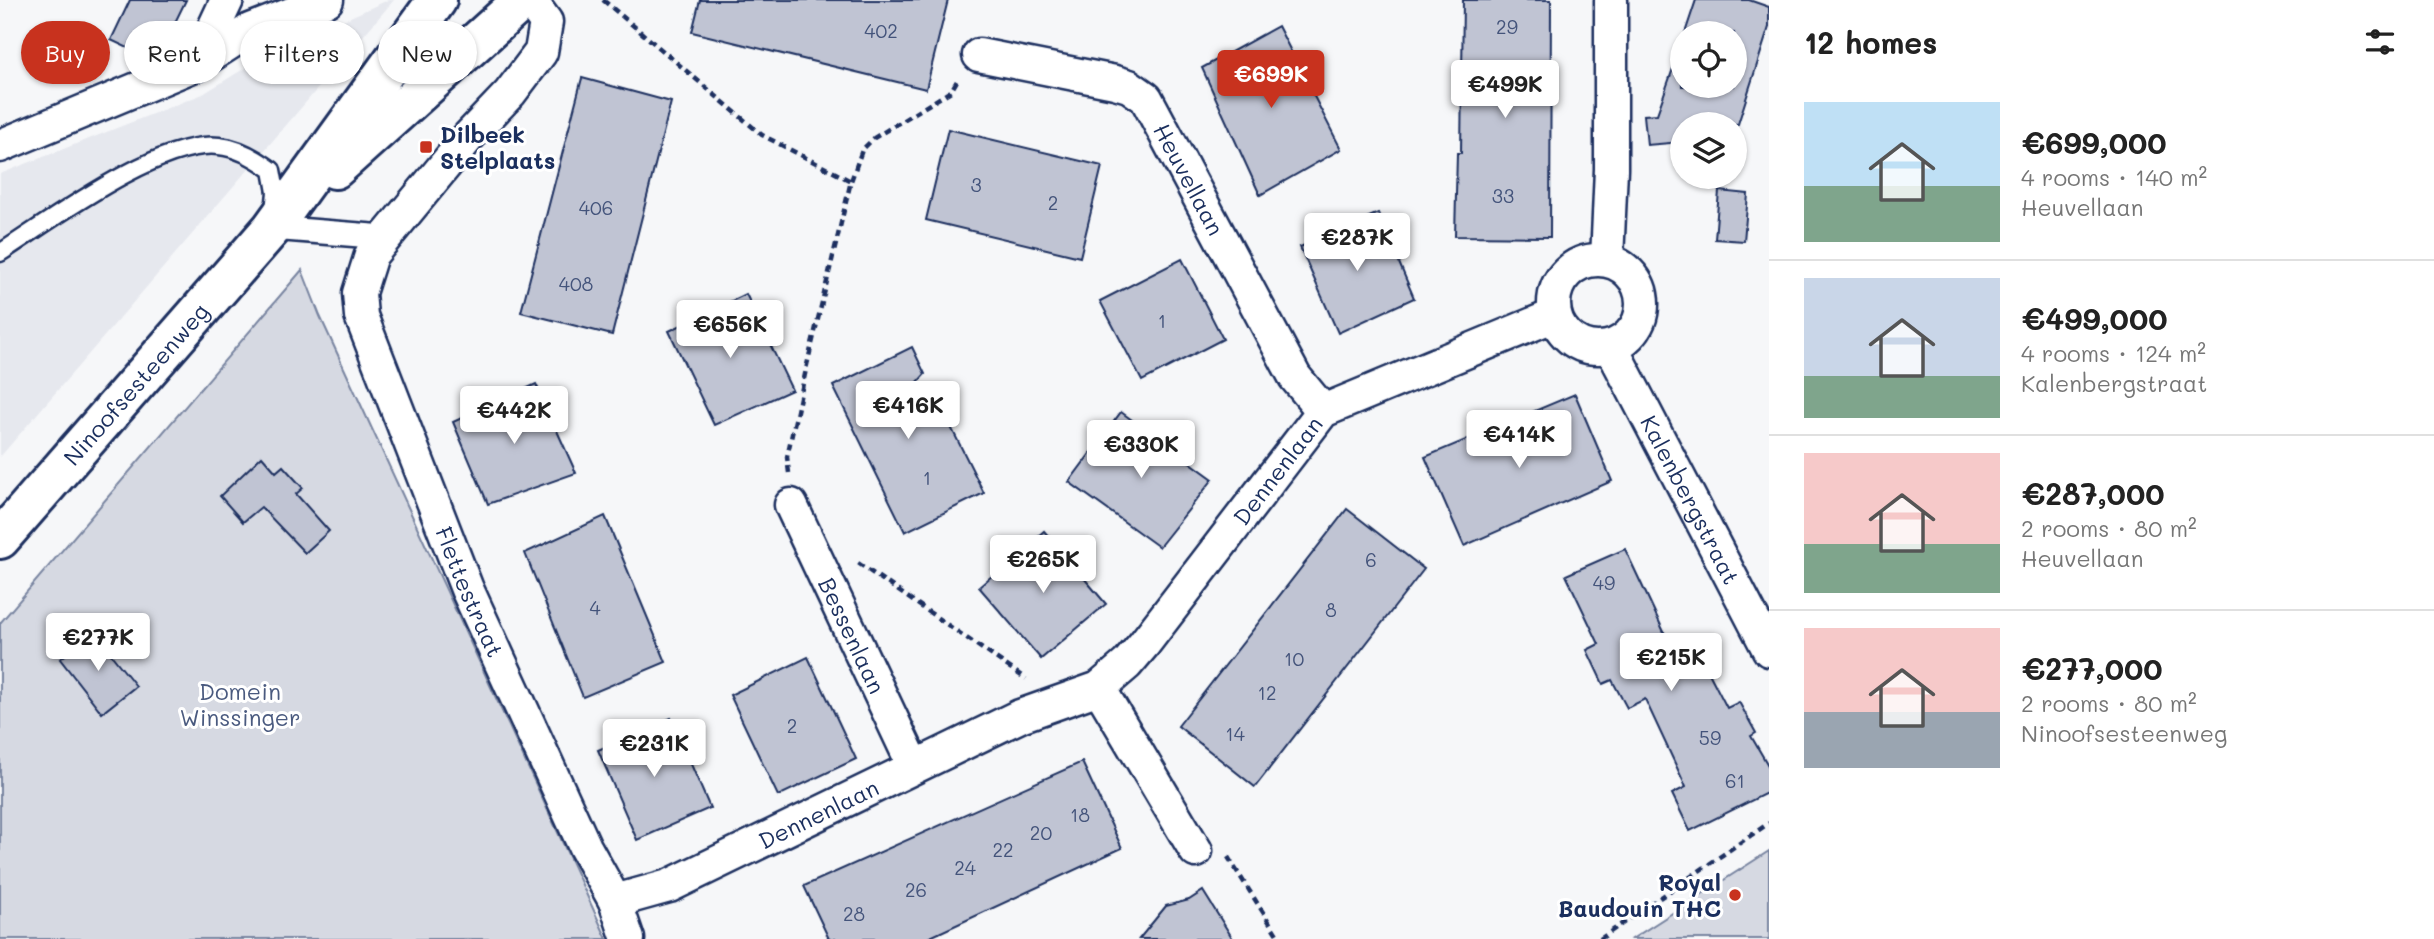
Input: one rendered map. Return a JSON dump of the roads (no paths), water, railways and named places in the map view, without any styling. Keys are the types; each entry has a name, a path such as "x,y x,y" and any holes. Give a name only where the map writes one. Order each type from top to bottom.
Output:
{"main road":[{"name":"Ninoofsesteenweg","path":"0,539 272,228 438,0"},
{"name":"Ninoofsesteenweg","path":"272,228 523,0"}],"street":[{"path":"217,21 227,0"},
{"path":"226,45 250,30 327,0"},
{"name":"Flettestraat","path":"530,0 546,22 541,52 510,93 469,136 371,255 359,293 361,316 467,589 585,846 615,901 628,939"},
{"path":"1607,260 1611,169 1611,0"},
{"name":"Heuvellaan","path":"979,55 1115,82 1129,86 1146,98 1295,377 1323,411"},
{"path":"0,146 149,84"},
{"path":"272,228 385,237"},
{"path":"1589,260 1607,260 1621,265 1632,275 1640,288 1643,302 1641,317 1624,341 1611,347 1593,349 1576,343 1563,331 1555,315 1554,297 1560,280 1573,267 1589,260"},
{"name":"Dennenlaan","path":"615,901 670,886 1020,716 1099,688 1128,664 1323,411 1555,315"},
{"name":"Kalenbergstraat","path":"1611,347 1769,650"},
{"name":"Bessenlaan","path":"793,510 914,766"},
{"path":"1099,688 1210,851"}],"lane":[{"path":"0,253 141,167 194,147 219,146 253,155 272,170 276,192 272,228"}],"place":[{"name":"Dilbeek Stelplaats","path":"426,147"},
{"name":"Royal Baudouin THC","path":"1735,895"}],"park label":[{"name":"Domein Winssinger","path":"240,704"}]}
